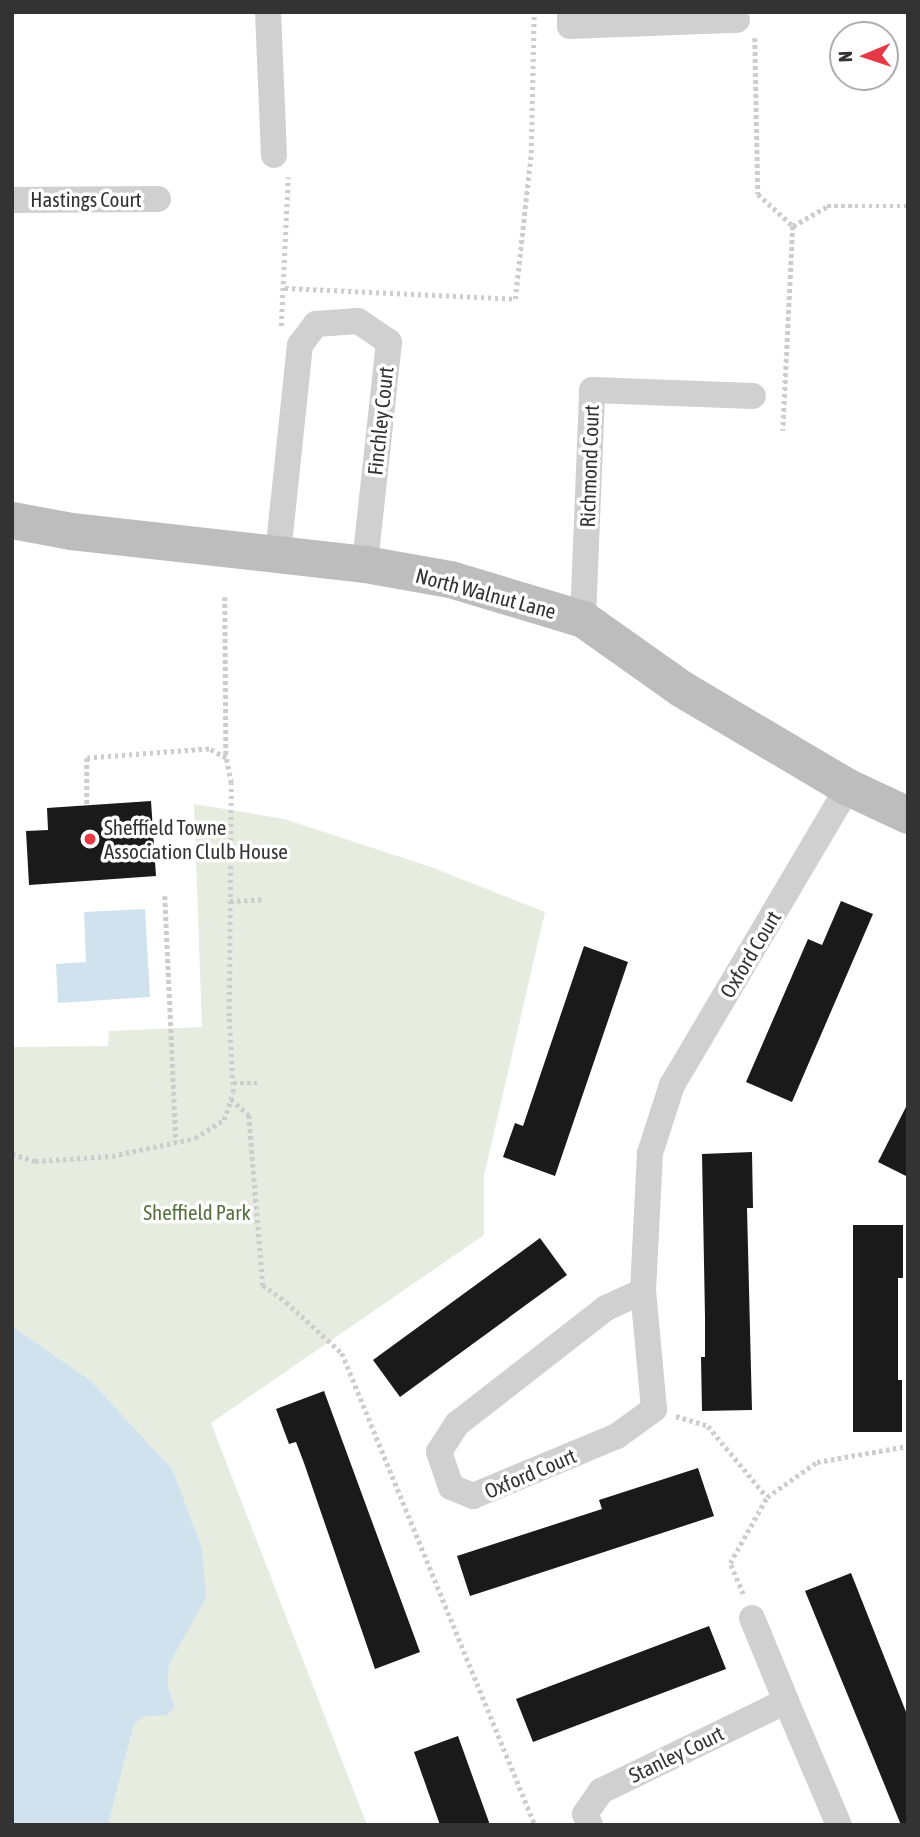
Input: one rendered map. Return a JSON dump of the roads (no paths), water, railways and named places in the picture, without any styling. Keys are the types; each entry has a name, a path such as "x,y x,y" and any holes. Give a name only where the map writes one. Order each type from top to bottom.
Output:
{"street":[{"path":"268,12 281,160"},
{"path":"570,12 570,26 746,23"},
{"name":"Hastings Court","path":"13,207 158,199"},
{"name":"Finchley Court","path":"278,554 300,345 316,324 358,321 388,342 365,564"},
{"name":"Richmond Court","path":"583,619 592,390 753,396"},
{"name":"North Walnut Lane","path":"12,520 71,531 365,564 450,579 583,619 682,689 848,787 908,815"},
{"name":"Oxford Court","path":"643,1291 606,1308 457,1424 439,1452 451,1487 473,1496 617,1436 654,1409 643,1291 650,1153 672,1085 848,787"},
{"path":"752,1618 839,1825 832,1825"},
{"name":"Stanley Court","path":"590,1825 585,1814 601,1791 786,1701"}],"water":[{"path":"145,909 150,997 58,1003 56,964 86,962 84,912"},
{"path":"12,1326 91,1381 173,1470 202,1548 206,1598 169,1664 168,1686 175,1707 168,1715 144,1716 134,1724 108,1825 12,1825"}],"place":[{"name":"Sheffield Towne Association Clulb House","path":"90,839"}],"park label":[{"name":"Sheffield Park","path":"197,1212"}]}
